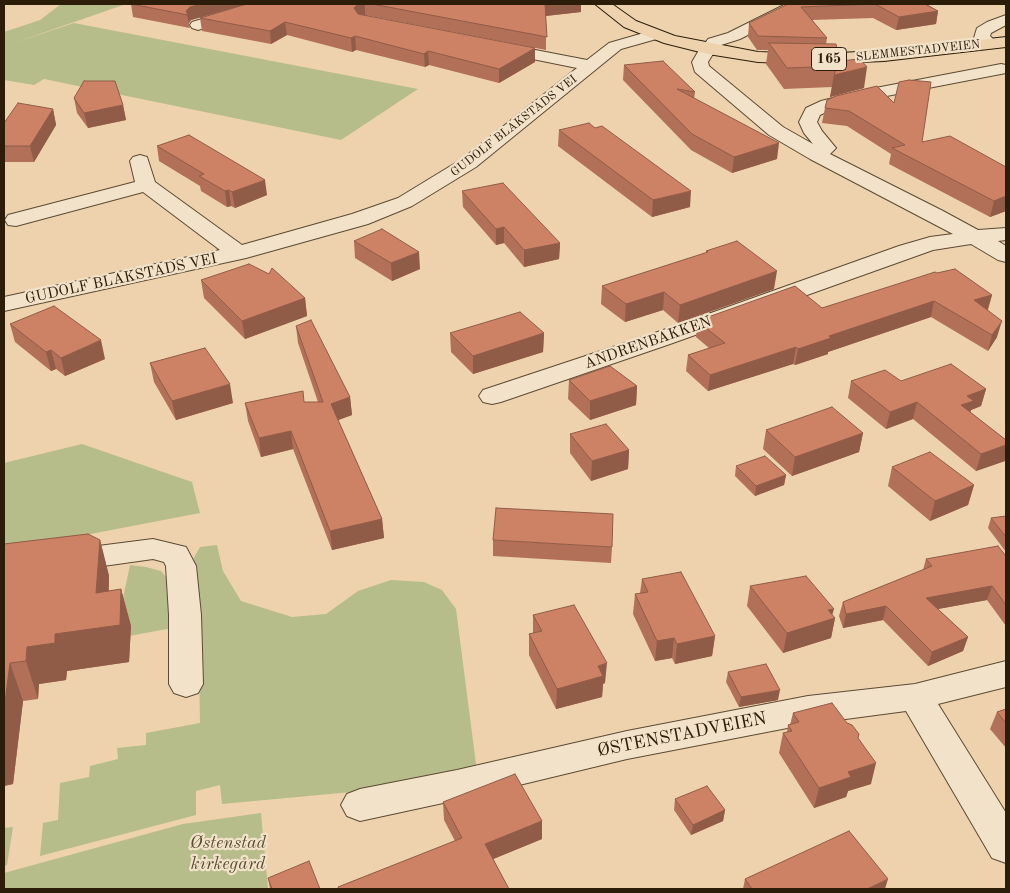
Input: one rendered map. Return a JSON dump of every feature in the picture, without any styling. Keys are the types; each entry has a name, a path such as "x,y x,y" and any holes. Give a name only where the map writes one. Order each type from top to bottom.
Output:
{"main road":[{"name":"SLEMMESTADVEIEN","path":"602,4 622,19 647,32 758,57 814,59 884,56 998,43"}],"street":[{"path":"198,25 269,4"},
{"path":"797,4 711,46 700,62 702,68 739,98 776,132 821,152 1006,254"},
{"path":"998,43 982,38 980,35 993,25 1006,20"},
{"name":"GUDOLF BLAKSTADS VEI","path":"4,304 238,253 360,219 412,198 469,163 620,43 629,43 647,32"},
{"name":"GUDOLF BLAKSTADS VEI","path":"487,46 591,66"},
{"path":"821,152 808,122 812,112 827,105 865,95 1001,70"},
{"path":"821,152 867,162"},
{"path":"16,220 146,185 140,161"},
{"name":"GUDOLF BLAKSTADS VEI","path":"146,185 238,253"},
{"name":"ANDRENBAKKEN","path":"492,396 661,339 907,251 930,244 1006,234"},
{"path":"4,569 153,549 175,554 181,566 185,615 186,684"},
{"name":"ØSTENSTADVEIEN","path":"360,805 466,783 627,745 808,710 915,696 1006,674"},
{"path":"915,696 1006,846"}],"green space":[{"path":"61,4 126,4 11,44 74,23 418,89 341,140 44,79 34,85 4,80 4,32 40,20"},
{"path":"82,444 192,482 200,513 4,552 4,463"},
{"path":"217,545 223,571 241,601 292,617 326,614 358,591 391,580 424,582 442,590 456,609 477,772 384,789 222,804 220,785 196,791 196,815 40,856 43,823 58,820 60,783 89,777 90,766 118,759 117,748 146,745 146,733 200,723 199,665 191,563 200,547"},
{"path":"130,565 161,571 173,585 178,627 129,636 121,607"},
{"name":"Østenstad kirkegård","path":"261,813 268,889 4,889 4,873 183,824"},
{"path":"13,827 7,865 4,866 4,828"}],"building":[{"path":"131,4 202,4 190,7 186,11 188,15"},
{"path":"247,4 358,4 354,8 358,14 535,48 499,69 428,51 424,54 355,36 351,38 285,22 270,31 200,18"},
{"path":"372,4 545,4 547,37"},
{"path":"788,4 875,4 801,7 827,38 758,36 749,23"},
{"path":"875,4 925,4 938,11 899,17"},
{"path":"769,43 836,44 839,61 860,59 867,67 834,75 837,66 787,68"},
{"path":"663,61 695,92 677,89 779,143 734,157 692,134 624,65"},
{"path":"909,80 931,82 922,142 950,136 1006,167 1006,196 994,201 892,148 905,145 849,111 825,108 827,100 836,96 877,86 894,103 899,82"},
{"path":"84,81 115,81 123,105 84,113 74,98"},
{"path":"18,103 53,109 30,146 4,146 4,123"},
{"path":"589,123 595,128 602,126 691,191 653,200 559,130"},
{"path":"189,135 265,180 232,192 229,190 225,191 199,176 204,174 157,146"},
{"path":"503,183 560,243 524,250 504,227 496,229 462,191"},
{"path":"382,229 419,252 391,263 354,241"},
{"path":"737,241 777,271 680,305 664,292 626,304 602,286 708,252 706,251"},
{"path":"249,264 269,274 272,268 305,298 242,321 201,280"},
{"path":"955,269 992,295 974,300 1002,321 992,335 934,301 829,336 831,338 798,349 796,347 710,375 688,355 725,343 697,321 795,286 822,308 935,272"},
{"path":"54,306 101,340 61,358 51,350 46,352 10,324"},
{"path":"520,312 544,333 473,356 450,333"},
{"path":"311,320 350,397 331,404 382,519 330,531 291,431 259,438 245,403 303,391 304,402 323,402 296,326"},
{"path":"205,348 230,384 172,401 150,363"},
{"path":"951,364 986,389 967,396 974,401 961,405 1006,440 1006,445 981,454 917,402 890,412 851,381 885,370 901,381"},
{"path":"610,366 637,386 590,401 569,380"},
{"path":"832,407 863,433 795,457 766,430"},
{"path":"606,424 629,450 592,461 570,434"},
{"path":"930,452 974,485 935,501 892,467"},
{"path":"765,456 786,475 756,486 736,466"},
{"path":"496,508 613,514 612,547 493,540"},
{"path":"1006,516 1006,537 991,518"},
{"path":"88,534 100,540 96,593 121,589 120,625 55,634 55,643 27,647 26,661 10,663 4,710 4,544"},
{"path":"998,546 1006,556 1006,605 992,586 926,598 968,637 932,652 886,606 846,614 843,602 932,566 926,559"},
{"path":"681,572 715,636 677,644 674,638 657,641 635,594 648,592 642,579"},
{"path":"806,576 834,609 828,610 835,618 787,633 750,586"},
{"path":"574,605 607,663 598,666 603,676 557,689 529,634 542,631 533,615"},
{"path":"766,664 780,690 741,697 728,672"},
{"path":"832,703 847,723 852,725 859,734 858,738 876,763 848,772 851,777 819,788 783,733 792,731 788,725 799,722 793,713"},
{"path":"1006,709 1006,723 997,712"},
{"path":"515,774 542,821 485,844 509,889 339,889 338,887 462,838 443,802"},
{"path":"707,786 725,810 693,825 675,799"},
{"path":"849,831 888,879 867,889 752,889 745,879"},
{"path":"309,861 320,889 272,889 268,878"}]}
